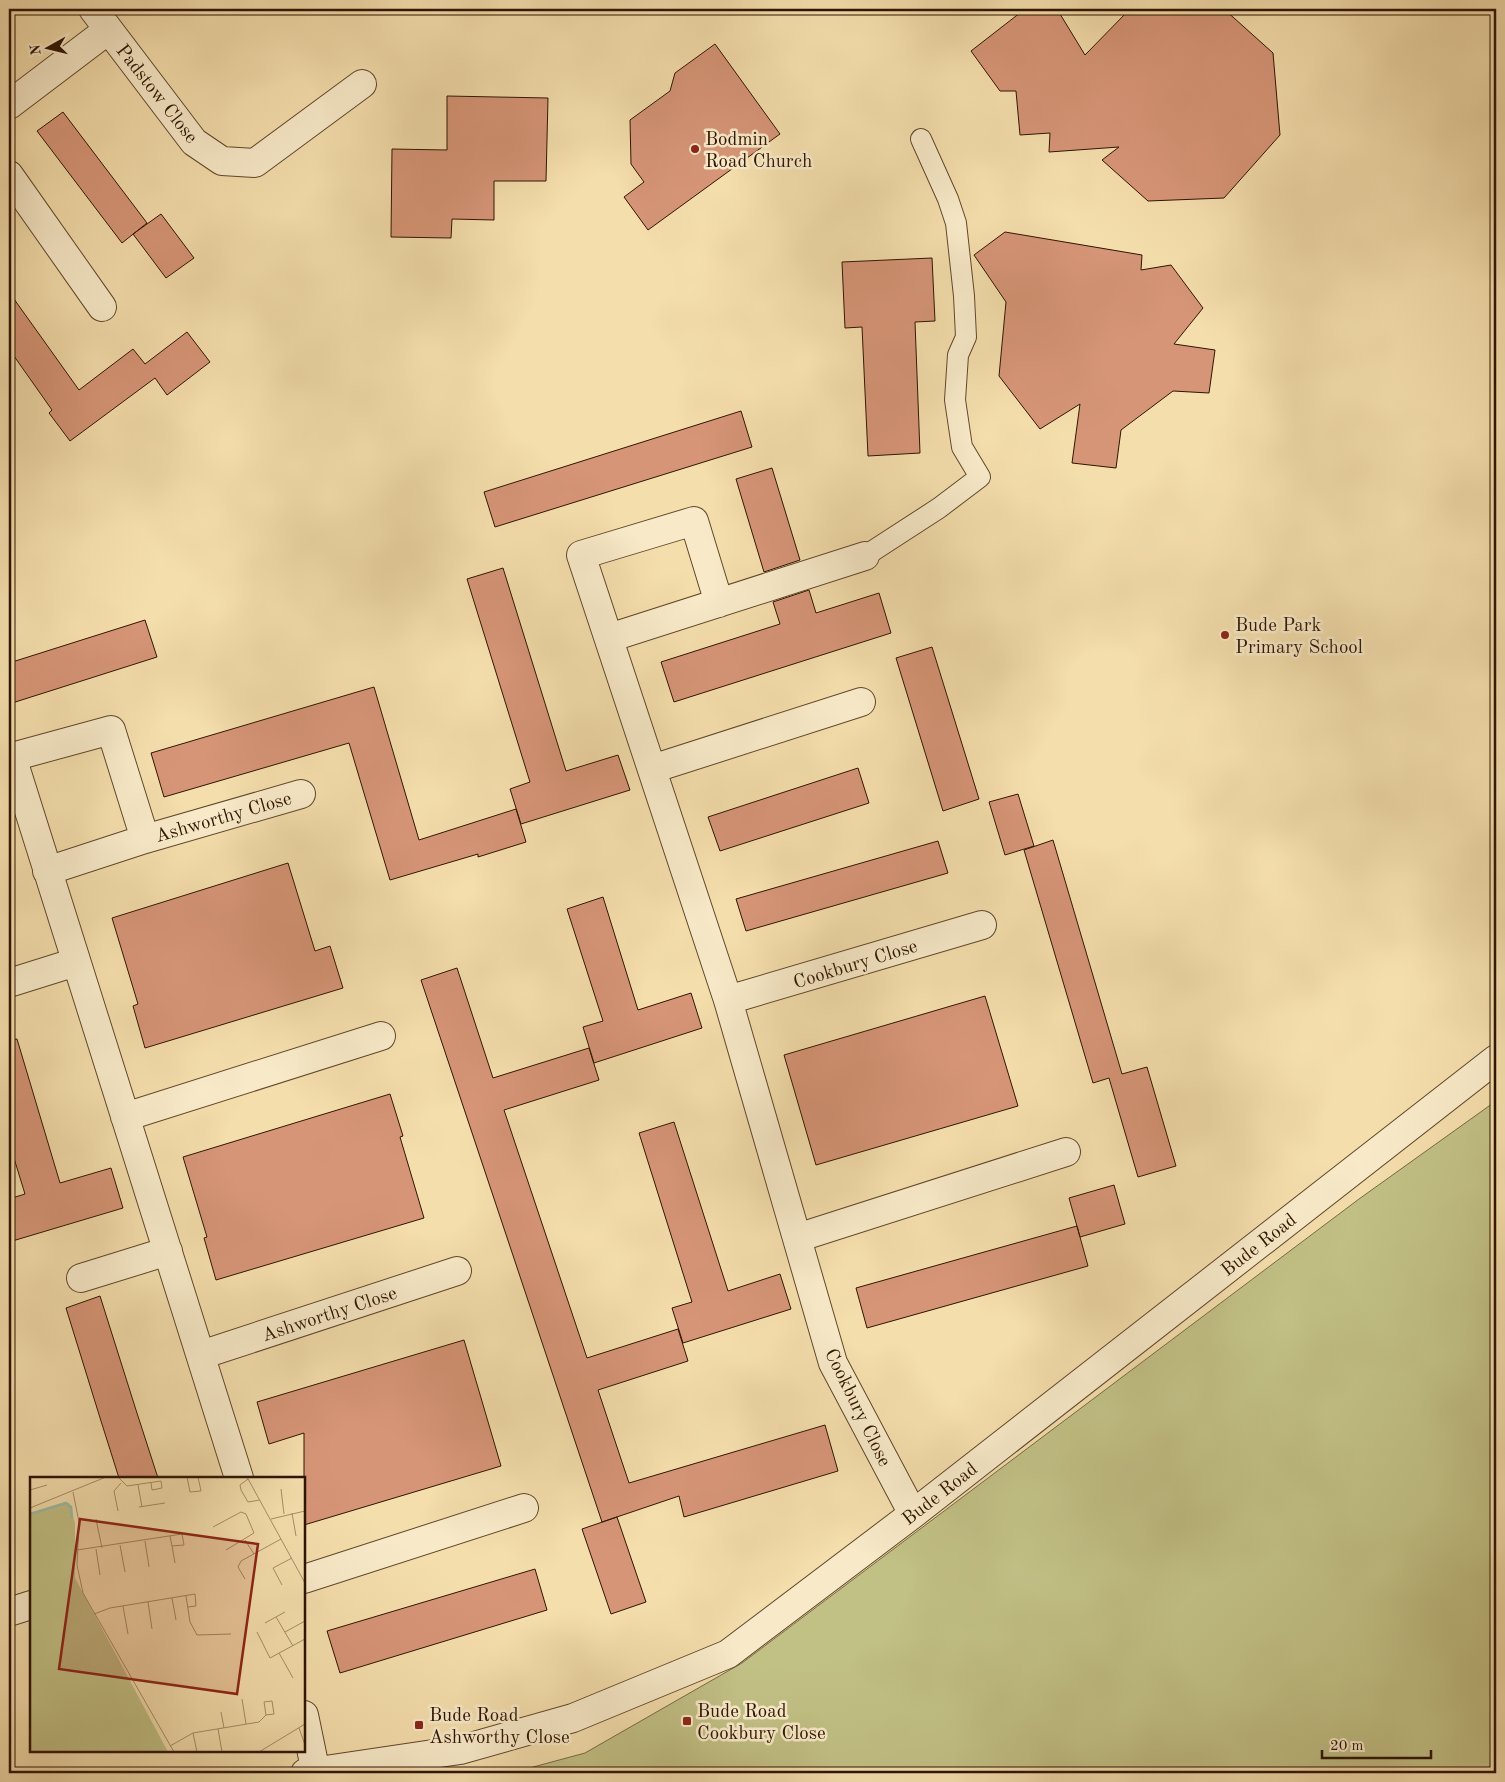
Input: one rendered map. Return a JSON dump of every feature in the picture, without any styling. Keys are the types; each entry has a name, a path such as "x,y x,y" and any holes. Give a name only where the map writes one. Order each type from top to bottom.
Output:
{"street":[{"name":"Padstow Close","path":"9,105 100,19 194,142 222,161 255,163 362,84"},
{"path":"9,175 102,307"},
{"name":"Cookbury Close","path":"719,603 694,521 581,555 728,1000 833,1363 913,1514"},
{"path":"609,638 865,556"},
{"path":"652,769 861,702"},
{"name":"Ashworthy Close","path":"145,839 111,730 12,756 239,1477"},
{"name":"Ashworthy Close","path":"47,871 145,839 301,794"},
{"name":"Cookbury Close","path":"728,1000 982,925"},
{"path":"9,983 76,962"},
{"path":"125,1117 381,1036"},
{"name":"Bude Road","path":"305,1773 316,1773 460,1750 573,1718 728,1654 913,1514 1496,1059"},
{"path":"797,1238 1066,1152"},
{"path":"81,1278 168,1251"},
{"name":"Ashworthy Close","path":"201,1355 457,1271"},
{"path":"305,1579 524,1508"},
{"path":"9,1612 30,1605"},
{"path":"305,1720 316,1773"}],"lane":[{"path":"865,556 939,508 980,477 962,447 955,400 958,355 966,337 964,296 956,224 948,200 921,139"}],"shaded area":[{"path":"1496,1101 1496,1773 511,1773 585,1753 742,1663 1359,1199"}],"building":[{"path":"1025,9 1057,9 1085,55 1129,10 1224,9 1273,53 1280,135 1224,198 1148,201 1102,160 1119,147 1049,152 1050,133 1020,135 1016,91 1000,91 971,51"},
{"name":"Bodmin Road Church","path":"715,44 780,134 648,230 624,197 644,182 631,164 630,120 670,91 675,73"},
{"path":"447,96 548,98 546,181 494,181 494,220 452,219 451,238 391,237 392,149 447,150"},
{"path":"63,112 147,223 122,243 37,131"},
{"path":"161,214 194,258 166,278 133,234"},
{"path":"1005,232 1142,255 1141,270 1171,265 1203,308 1174,344 1215,350 1209,393 1173,391 1121,430 1116,468 1072,463 1080,404 1040,429 999,376 1006,302 974,255"},
{"path":"932,258 935,321 915,322 920,453 868,456 862,327 845,328 842,262"},
{"path":"9,292 79,390 133,349 145,364 187,332 210,362 167,395 155,378 70,441 49,413 52,410 9,349"},
{"path":"741,411 752,447 495,527 484,492"},
{"path":"772,468 800,560 764,572 736,479"},
{"path":"503,568 566,771 618,755 630,790 521,824 510,789 530,782 467,579"},
{"path":"809,590 816,613 879,593 891,633 674,702 661,662 780,624 773,602"},
{"path":"145,620 157,657 9,704 9,663"},
{"path":"932,647 979,799 943,811 896,658"},
{"path":"374,687 419,840 516,809 526,842 478,857 478,854 390,880 349,743 164,797 151,753"},
{"path":"858,768 869,803 720,851 708,817"},
{"path":"1018,794 1034,846 1005,855 989,802"},
{"path":"1053,840 1122,1074 1147,1067 1176,1166 1138,1177 1109,1078 1093,1083 1024,850"},
{"path":"938,841 948,873 746,931 736,899"},
{"path":"288,863 315,951 330,946 343,988 145,1048 133,1006 138,1004 112,918"},
{"path":"603,897 638,1010 691,993 702,1028 594,1063 583,1027 603,1021 567,909"},
{"path":"457,968 493,1078 589,1048 599,1080 504,1110 587,1358 678,1329 688,1361 598,1390 629,1483 825,1425 838,1471 684,1517 679,1496 602,1522 421,980"},
{"path":"985,996 1018,1106 816,1165 784,1055"},
{"path":"17,1039 60,1183 111,1168 123,1208 9,1242 9,1199 25,1194 9,1142 9,1040"},
{"path":"390,1094 403,1136 400,1137 424,1218 216,1280 204,1238 207,1237 183,1157"},
{"path":"674,1122 728,1291 780,1274 791,1309 683,1343 672,1308 692,1302 639,1133"},
{"path":"1114,1185 1125,1224 1080,1237 1069,1198"},
{"path":"1077,1226 1088,1266 867,1328 856,1288"},
{"path":"100,1296 158,1477 119,1477 66,1308"},
{"path":"464,1340 501,1466 305,1525 304,1433 269,1444 257,1402"},
{"path":"617,1517 646,1602 611,1614 582,1529"},
{"path":"535,1569 547,1610 340,1673 327,1631"}],"place":[{"name":"Bodmin Road Church","path":"695,149"},
{"name":"Bude Park Primary School","path":"1225,635"},
{"name":"Bude Road Cookbury Close","path":"687,1721"},
{"name":"Bude Road Ashworthy Close","path":"419,1725"}]}
